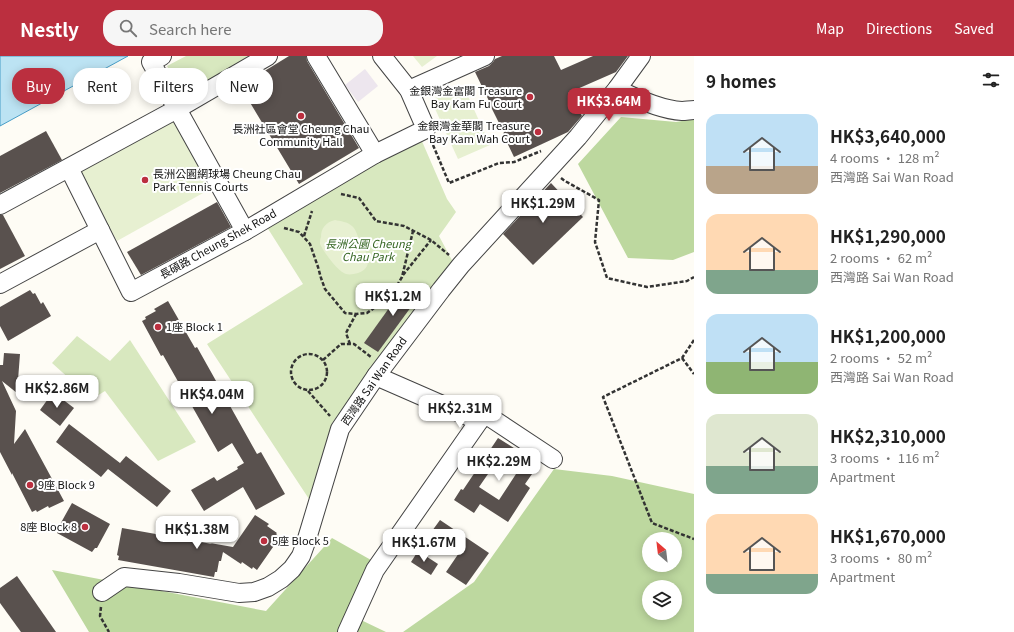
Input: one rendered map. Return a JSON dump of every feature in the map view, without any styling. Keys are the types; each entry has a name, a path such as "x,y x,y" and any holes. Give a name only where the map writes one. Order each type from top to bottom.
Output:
{"street":[{"path":"0,205 177,109 268,56"},
{"path":"316,56 375,154"},
{"path":"382,56 409,90 426,129"},
{"path":"409,90 485,56"},
{"name":"西灣路 Sai Wan Road","path":"102,592 124,578 179,583 239,593 254,592 268,587 281,579 292,569 301,556 340,429 380,371 461,265 578,137 617,89 641,56"},
{"path":"156,59 177,109 245,231"},
{"path":"617,89 633,97 664,108 682,111 694,110"},
{"name":"長碩路 Cheung Shek Road","path":"69,168 131,292 245,231 375,154 426,129"},
{"path":"0,284 100,230"},
{"path":"380,371 478,421"},
{"path":"347,632 375,570 478,421 485,414 553,460"}],"path":[{"path":"426,129 449,182 499,163 514,162 542,151"},
{"path":"550,168 565,181 599,200 595,242 607,278 647,287 688,281 694,277"},
{"path":"336,195 341,194 359,198 376,221 404,226 431,240 461,265"},
{"path":"304,237 311,213 314,208"},
{"path":"279,227 299,232 304,237 310,244 325,289 345,313 356,314 367,313 391,296 402,277 431,240"},
{"path":"402,277 413,231"},
{"path":"350,344 346,333 356,314"},
{"path":"694,340 682,358 603,397 652,523 694,539"},
{"path":"323,360 341,344 354,344 380,371"},
{"path":"307,354 313,354 323,360 326,366 327,378 320,387 314,390 302,389 293,382 291,370 292,364 296,359 307,354"},
{"path":"682,358 694,374"},
{"path":"308,390 340,429"},
{"path":"102,592 100,616 109,632"}],"shaded area":[{"path":"365,69 378,86 358,102 345,85"}],"green space":[{"path":"186,56 259,56 237,68 216,68 216,80 208,84 208,68 168,68 167,66"},
{"path":"413,56 437,56 422,67"},
{"path":"463,85 490,145 458,159 431,100"},
{"path":"621,117 676,122 694,119 694,252 673,260 628,258 578,164"},
{"name":"長洲公園網球場 Cheung Chau Park Tennis Courts","path":"174,119 212,188 117,241 79,172"},
{"name":"長洲公園 Cheung Chau Park","path":"421,139 447,199 456,212 439,236 454,264 332,423 309,499 207,344 303,284 265,224"},
{"path":"335,220 350,225 355,230 366,251 368,262 364,270 354,274 346,274 331,261 324,251 320,244 323,228 329,222"},
{"path":"77,336 110,361 130,340 196,442 158,461 105,391 92,399 52,363"},
{"path":"554,469 612,476 694,494 694,632 403,632 474,582"},
{"path":"332,538 385,569 361,620 386,632 89,632 52,570 266,611"}],"water":[{"path":"0,56 128,56 106,68 73,68 73,86 65,90 65,68 12,68 12,104 40,104 0,126"}],"building":[{"name":"長洲社區會堂 Cheung Chau Community Hall","path":"289,56 306,56 307,61 359,148 299,184 251,104 273,104 273,68 269,68"},
{"path":"502,56 554,56 561,70 593,56 628,56 616,72 568,93 582,116 568,132 514,157 475,72 489,66 495,59"},
{"path":"46,131 62,160 0,193 0,156"},
{"path":"551,183 583,217 533,265 503,234"},
{"path":"217,202 231,227 141,275 127,252"},
{"path":"0,215 3,215 25,256 0,269"},
{"path":"407,283 422,292 378,352 364,343"},
{"path":"30,290 33,294 35,293 41,304 43,302 51,316 8,341 0,326 0,307"},
{"path":"168,301 195,348 197,347 257,454 261,452 285,494 256,510 243,487 204,511 191,490 214,477 217,481 238,469 237,467 244,463 232,443 218,452 142,321 146,319 145,317 156,311 154,309"},
{"path":"4,353 20,354 17,393 2,381 16,411 14,444 25,429 64,501 49,508 48,506 37,512 36,510 32,512 0,452 0,365 3,365"},
{"path":"53,392 74,408 60,426 40,410"},
{"path":"69,424 120,463 126,456 171,491 157,507 108,469 101,477 56,442"},
{"path":"498,438 539,464 525,484 530,488 508,522 480,504 474,513 454,500 461,489 463,490","holes":["497,461 516,474 499,500 479,487"]},
{"name":"8座 Block 8","path":"72,503 110,524 97,548 95,548 92,552 57,533 60,528 58,528"},
{"path":"255,515 269,524 267,526 280,537 257,570 253,567 252,569 242,562 241,564 223,552 214,577 118,560 119,556 117,555 122,528 233,547"},
{"path":"440,520 489,553 466,585 446,572 461,550 432,531"},
{"path":"418,551 438,564 431,575 411,562"},
{"path":"17,576 56,632 21,632 0,603 0,588"}],"place":[{"name":"金銀灣金富閣 Treasure Bay Kam Fu Court","path":"530,97"},
{"name":"長洲社區會堂 Cheung Chau Community Hall","path":"301,116"},
{"name":"金銀灣金華閣 Treasure Bay Kam Wah Court","path":"538,132"},
{"name":"長洲公園網球場 Cheung Chau Park Tennis Courts","path":"145,180"},
{"name":"1座 Block 1","path":"158,327"},
{"name":"9座 Block 9","path":"30,485"},
{"name":"8座 Block 8","path":"85,527"},
{"name":"5座 Block 5","path":"264,541"}]}
